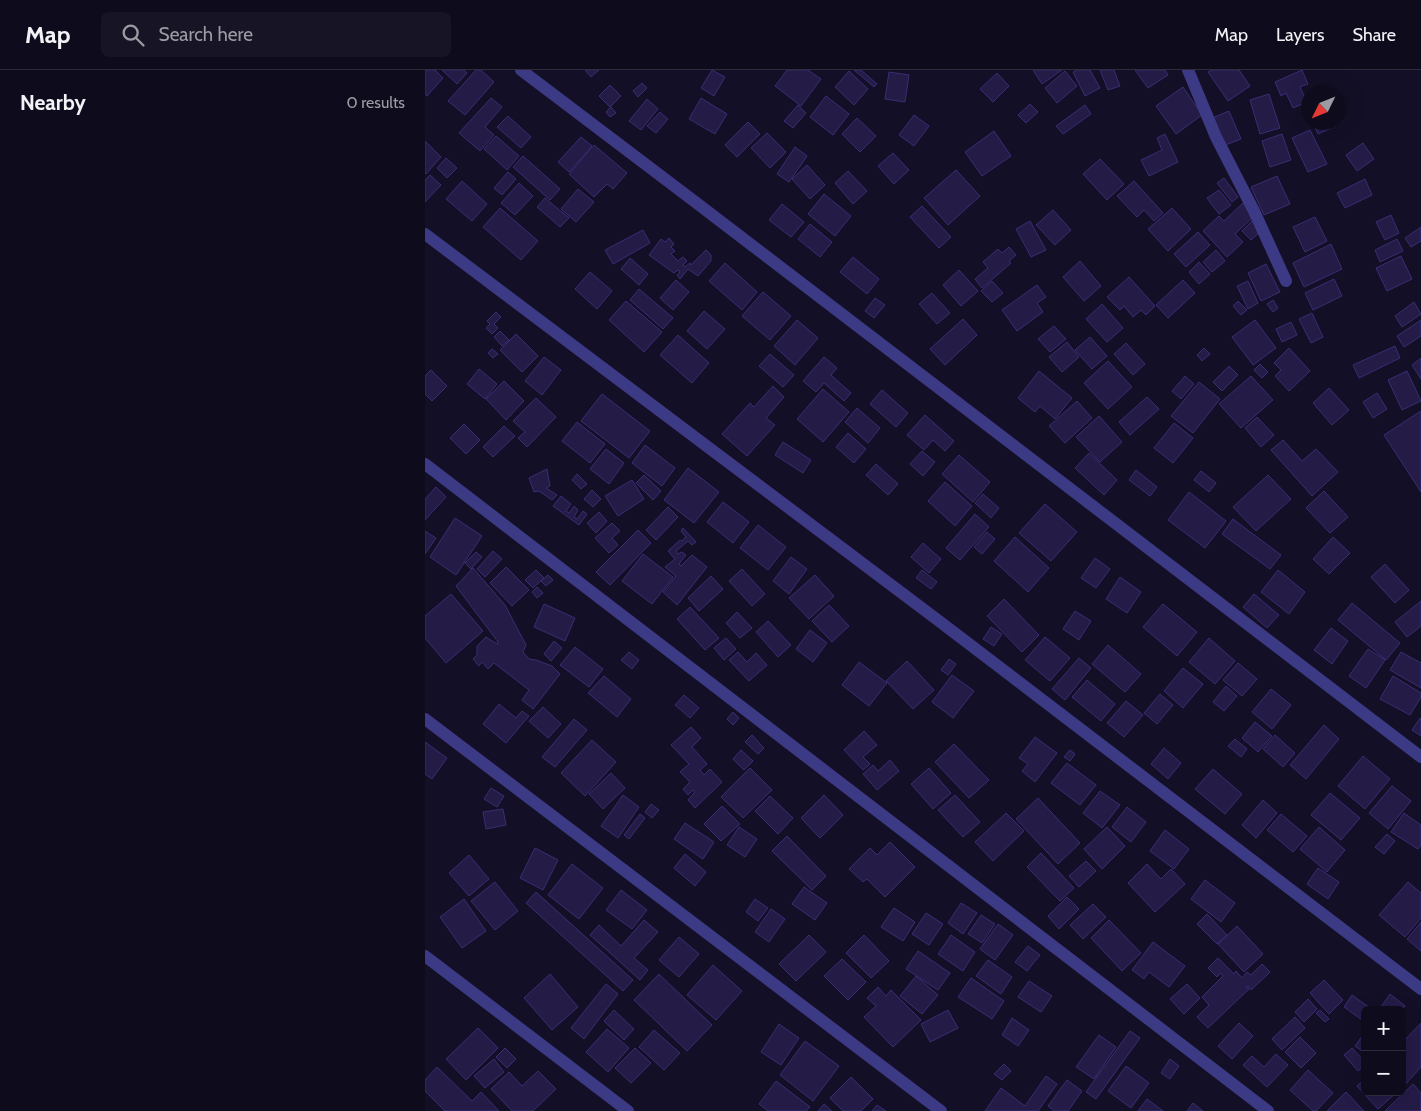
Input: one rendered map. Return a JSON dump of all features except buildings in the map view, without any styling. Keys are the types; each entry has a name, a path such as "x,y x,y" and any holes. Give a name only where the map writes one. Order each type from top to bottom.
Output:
{"street":[{"path":"521,70 694,200 1421,757"},
{"path":"1188,70 1216,137 1286,281"},
{"path":"425,234 931,615 1421,989"},
{"path":"425,464 1268,1111"},
{"path":"425,719 941,1111"},
{"path":"425,956 628,1111"}]}
